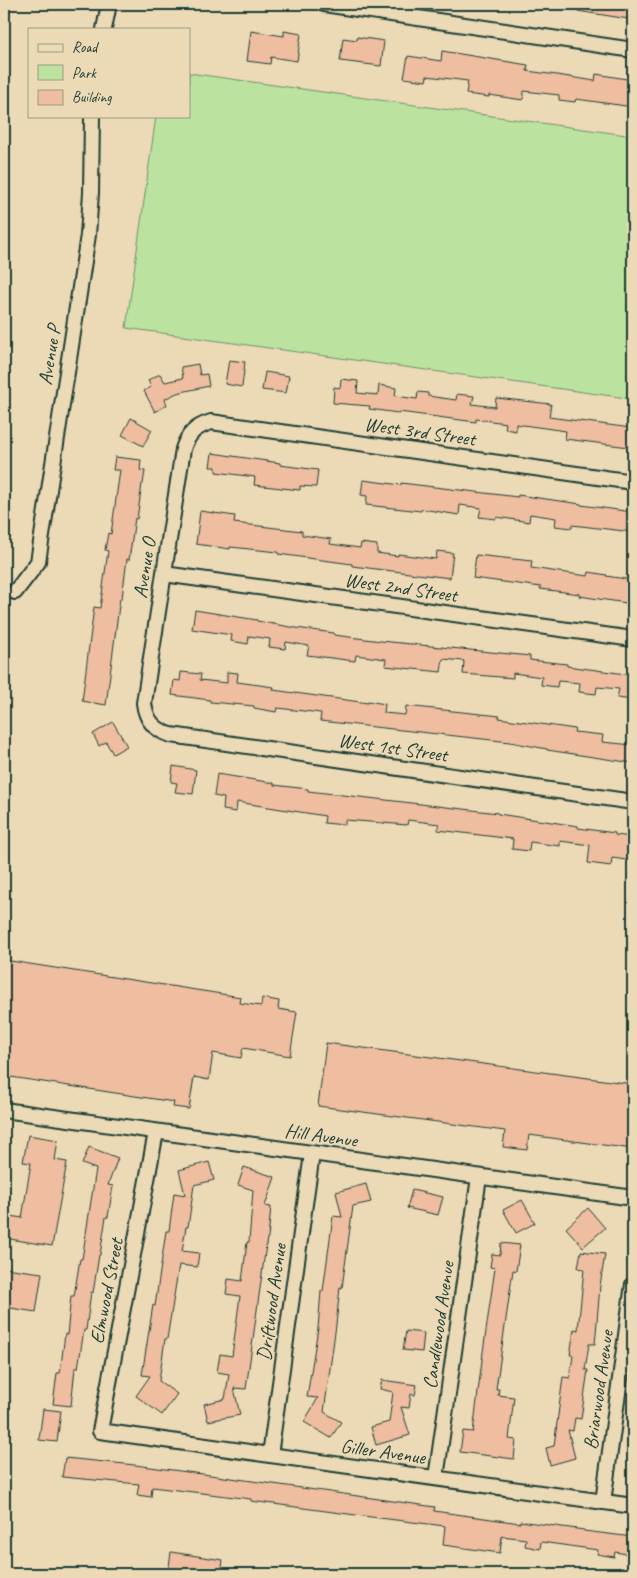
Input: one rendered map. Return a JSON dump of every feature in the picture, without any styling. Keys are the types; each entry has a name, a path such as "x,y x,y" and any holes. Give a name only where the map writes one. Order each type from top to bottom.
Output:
{"street":[{"path":"104,28 109,4"},
{"path":"331,4 633,50"},
{"name":"Avenue P","path":"15,592 38,562 88,235 92,193 92,118"},
{"name":"West 3rd Street","path":"201,425 211,422 633,482"},
{"name":"Avenue O","path":"150,723 145,714 144,704 183,449 186,439 192,431 201,425"},
{"name":"West 2nd Street","path":"164,574 633,639"},
{"name":"West 1st Street","path":"150,723 162,732 171,735 633,802"},
{"name":"Hill Avenue","path":"5,1114 156,1132 633,1198"},
{"name":"Elmwood Street","path":"128,1435 100,1432 156,1132"},
{"name":"Driftwood Avenue","path":"270,1455 312,1154"},
{"name":"Candlewood Avenue","path":"436,1478 478,1177"},
{"name":"Briarwood Avenue","path":"603,1502 633,1284"},
{"name":"Giller Avenue","path":"128,1435 633,1506"}],"green space":[{"path":"190,73 633,136 633,399 126,328 156,118 190,118"}],"building":[{"path":"578,4 631,4 629,19 577,11"},
{"path":"251,31 284,36 284,31 301,34 297,61 271,57 270,64 247,61"},
{"path":"357,37 384,41 381,66 340,61 343,38 357,40"},
{"path":"442,51 528,65 527,71 595,81 596,74 633,80 633,107 576,99 575,102 559,100 559,95 524,91 523,100 489,95 489,97 466,94 468,81 427,76 426,81 404,78 408,56 441,61"},
{"path":"229,360 245,362 242,387 225,384"},
{"path":"198,364 200,375 207,374 209,386 177,393 165,399 167,405 155,412 144,391 151,387 148,380 160,374 165,382 183,378 181,367"},
{"path":"265,372 289,376 286,393 262,390"},
{"path":"341,379 358,381 357,393 378,395 379,385 396,388 395,396 417,399 418,392 428,393 428,396 456,400 457,394 474,396 472,404 495,407 496,398 551,404 549,417 631,428 629,447 565,439 566,431 516,424 516,431 505,429 506,423 476,419 476,422 398,413 369,409 370,406 333,403 334,387 340,388"},
{"path":"131,418 152,430 143,446 122,435"},
{"path":"212,453 318,470 316,487 300,486 300,490 254,485 255,477 216,472 216,467 210,467"},
{"path":"115,457 141,460 140,470 145,471 137,519 135,518 129,560 127,559 122,598 120,598 106,705 82,701 94,607 100,608 108,551 105,550 108,533 111,534 120,470 113,470"},
{"path":"363,480 518,497 518,495 633,512 633,532 572,525 572,528 555,526 556,518 530,514 529,522 497,517 496,519 479,517 481,508 460,505 459,515 422,509 421,511 366,505 367,496 361,495"},
{"path":"200,511 235,516 234,523 302,531 302,535 331,539 330,544 360,548 361,543 377,545 377,553 436,559 437,551 453,553 450,578 352,566 352,564 278,554 278,552 230,547 230,549 196,544"},
{"path":"476,555 532,561 531,568 588,576 589,572 633,580 633,604 540,589 541,587 473,578"},
{"path":"195,610 334,633 334,635 530,656 530,660 633,675 633,700 617,698 619,689 597,687 596,694 579,692 580,683 558,681 557,687 541,685 542,677 513,673 513,678 463,674 464,661 443,659 441,672 385,666 386,659 356,655 355,661 307,655 309,646 286,642 285,649 269,647 270,639 249,636 248,644 231,641 232,635 192,629"},
{"path":"181,672 201,674 200,680 227,683 227,672 238,673 237,682 274,687 273,690 385,704 384,713 405,715 406,706 500,716 499,718 575,729 574,732 603,735 602,742 633,745 633,763 547,750 510,742 320,721 321,713 277,708 276,712 254,708 254,706 210,702 210,700 172,695 174,680 180,681"},
{"path":"113,722 127,746 113,754 106,742 99,746 93,734"},
{"path":"173,766 196,770 193,794 175,792 177,783 171,782"},
{"path":"217,774 274,783 274,785 308,789 308,791 498,813 615,833 615,835 633,837 633,861 612,858 611,866 588,863 590,845 560,841 560,846 530,842 529,851 512,849 513,839 438,830 439,824 408,820 407,825 345,820 345,825 324,823 325,816 237,802 236,812 223,810 224,798 214,796"},
{"path":"4,960 241,997 240,1003 261,1006 262,998 279,1001 278,1009 297,1012 290,1056 243,1048 241,1058 213,1053 209,1080 194,1077 189,1109 173,1107 174,1102 4,1076"},
{"path":"326,1043 633,1084 633,1149 529,1135 527,1150 503,1147 505,1131 318,1106"},
{"path":"28,1135 58,1140 55,1160 67,1162 52,1246 4,1238 5,1215 22,1218 31,1163 23,1162"},
{"path":"89,1147 118,1158 108,1185 113,1186 108,1217 106,1217 93,1293 91,1292 78,1368 75,1368 71,1406 53,1404 57,1373 60,1373 65,1334 67,1335 71,1296 74,1296 80,1259 82,1259 96,1169 82,1164"},
{"path":"209,1162 214,1180 194,1185 188,1227 186,1227 182,1251 199,1253 197,1267 179,1265 167,1339 165,1339 159,1381 177,1394 162,1415 136,1396 150,1376 142,1375 166,1231 169,1231 174,1193 185,1195 179,1170"},
{"path":"244,1167 275,1177 265,1206 271,1207 268,1238 246,1389 234,1388 240,1415 208,1421 204,1404 225,1399 229,1374 217,1372 220,1354 232,1356 240,1296 226,1294 228,1279 242,1281 247,1242 249,1242 253,1190 238,1185"},
{"path":"366,1184 371,1202 353,1206 342,1288 340,1287 324,1412 341,1422 331,1438 304,1422 318,1398 307,1397 318,1328 321,1291 323,1291 333,1216 342,1217 336,1192"},
{"path":"412,1190 443,1197 438,1215 407,1208"},
{"path":"522,1200 535,1223 516,1233 503,1210"},
{"path":"588,1208 605,1228 583,1247 566,1228"},
{"path":"501,1243 520,1245 516,1271 513,1270 496,1389 499,1389 498,1395 514,1397 509,1439 516,1440 514,1459 460,1452 463,1431 473,1432 495,1268 490,1267 492,1254 500,1255"},
{"path":"581,1251 605,1254 595,1344 589,1344 585,1370 588,1370 581,1419 575,1418 573,1431 568,1430 575,1458 550,1465 546,1448 554,1446 563,1377 570,1378 573,1355 570,1355 574,1329 578,1330 584,1269 578,1268"},
{"path":"4,1268 42,1273 36,1312 4,1307"},
{"path":"406,1331 424,1333 422,1352 403,1350"},
{"path":"382,1380 417,1385 415,1395 411,1394 409,1408 401,1407 410,1435 376,1445 371,1427 389,1422 393,1392 380,1389"},
{"path":"43,1409 61,1411 57,1442 39,1440"},
{"path":"65,1458 210,1475 435,1507 434,1511 633,1537 633,1555 615,1552 614,1557 597,1554 598,1550 541,1542 540,1549 525,1546 526,1539 502,1536 500,1553 443,1545 445,1526 152,1487 151,1497 137,1495 139,1484 62,1477"},
{"path":"171,1552 223,1560 221,1574 168,1574"}]}
